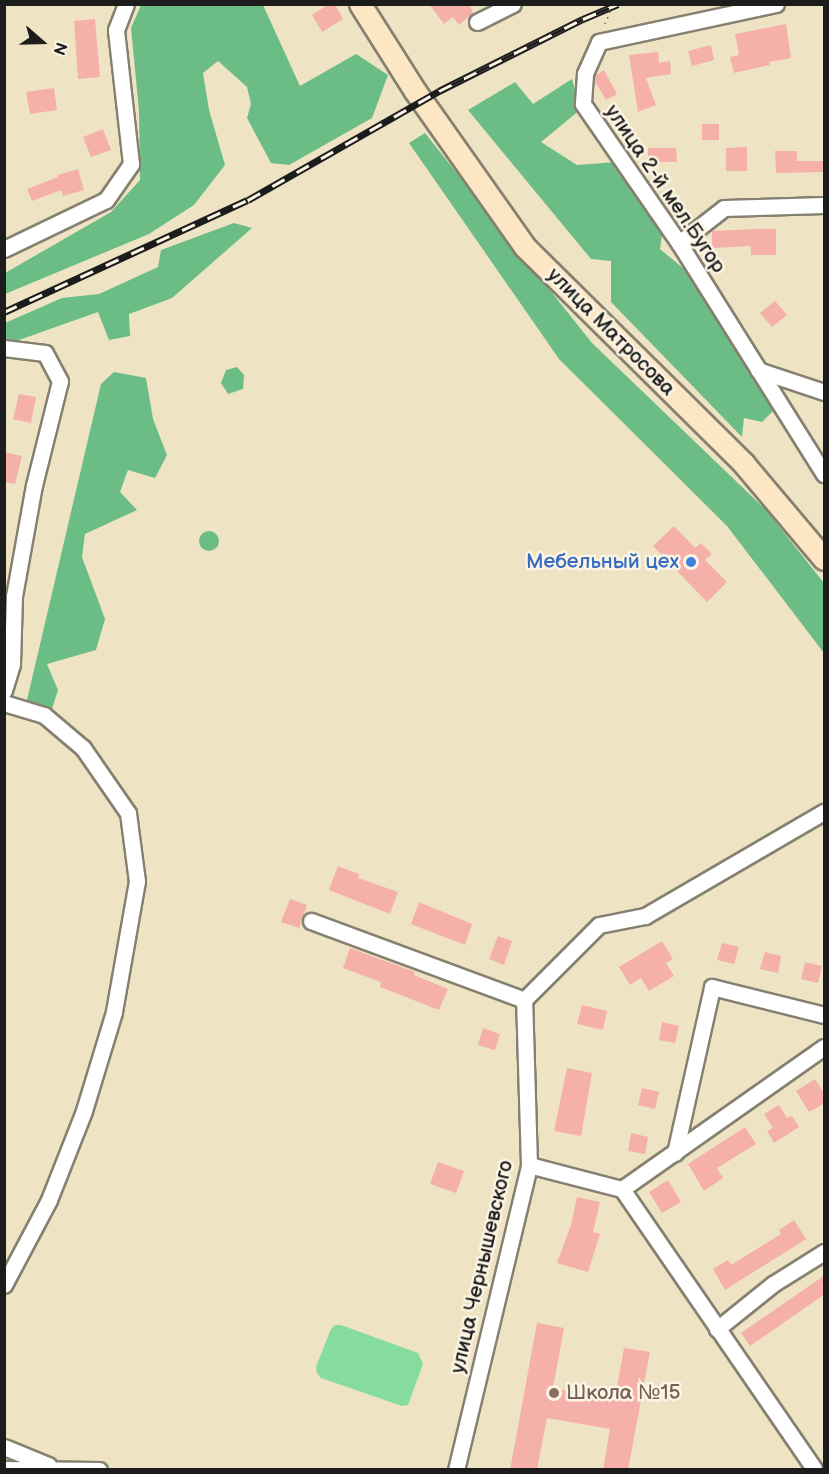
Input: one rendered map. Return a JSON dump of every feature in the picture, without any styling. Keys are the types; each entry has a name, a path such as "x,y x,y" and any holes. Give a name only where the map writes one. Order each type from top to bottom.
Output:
{"main road":[{"name":"улица Матросова","path":"360,4 415,91 525,248 744,464 825,559"}],"street":[{"path":"4,249 106,200 131,164 116,30 126,4"},
{"path":"477,22 513,4"},
{"path":"599,42 776,4"},
{"name":"улица 2-й мел.Бугор","path":"599,42 585,74 583,104 679,243 825,474"},
{"path":"679,243 724,208 825,205"},
{"path":"4,348 45,353 60,381 34,485 14,596 12,664 4,691"},
{"path":"758,370 825,392"},
{"path":"4,703 44,715 83,748 128,813 137,881 114,1012 84,1111 49,1200 4,1285"},
{"path":"311,921 524,1000 599,925 645,916 825,812"},
{"path":"675,1153 712,987 825,1015"},
{"name":"улица Чернышевского","path":"456,1470 529,1165 524,1000"},
{"path":"622,1189 825,1047"},
{"path":"529,1165 622,1189 717,1329 817,1467"},
{"path":"717,1329 773,1284 825,1252"},
{"path":"4,1447 22,1456 62,1469"},
{"path":"4,1468 99,1470"}],"path":[{"path":"599,42 613,4"}],"green space":[{"path":"141,5 263,5 300,86 356,54 388,75 372,118 289,165 271,163 247,118 251,104 247,87 218,61 203,73 209,110 225,165 194,205 149,234 5,294 5,273 111,212 140,180 139,111 131,28"},
{"path":"572,79 581,109 541,142 577,165 616,162 666,206 660,249 689,273 774,410 762,422 744,418 742,437 611,302 611,261 591,259 468,110 515,82 533,104"},
{"path":"425,133 592,343 766,510 824,583 824,653 727,526 559,359 409,143"},
{"path":"234,223 252,228 172,298 129,314 130,336 109,340 98,312 5,345 5,323 62,298 99,294 158,267 161,250"},
{"path":"237,367 244,375 243,389 228,394 221,383 226,370"},
{"path":"114,372 146,378 153,419 167,455 155,478 128,470 120,492 137,510 85,534 82,557 105,619 96,650 47,664 58,690 51,712 27,700 101,384"},
{"path":"209,531 216,534 219,541 216,548 209,551 202,548 199,541 202,534"},
{"path":"335,1325 341,1325 418,1353 423,1364 408,1405 402,1406 321,1378 316,1367 331,1329"}],"building":[{"path":"329,4 335,4 343,19 322,32 312,15"},
{"path":"429,4 469,4 473,13 459,25 453,17 444,24"},
{"path":"95,19 100,77 78,79 74,21"},
{"path":"786,24 791,58 734,73 730,57 739,55 735,34"},
{"path":"711,45 714,60 692,66 688,51"},
{"path":"658,52 659,63 670,61 671,74 646,78 656,105 638,112 629,55"},
{"path":"604,70 617,94 606,100 594,80 595,76"},
{"path":"54,88 57,110 30,114 26,92"},
{"path":"702,124 719,124 719,140 702,140"},
{"path":"103,129 111,150 91,157 83,137"},
{"path":"747,147 747,171 726,171 726,148"},
{"path":"648,148 676,148 677,162 648,162"},
{"path":"775,151 797,151 797,161 825,161 825,172 776,173"},
{"path":"78,169 84,190 63,196 61,190 32,201 27,189 58,177 57,175"},
{"path":"776,229 776,255 751,255 751,246 712,248 712,231"},
{"path":"775,301 787,315 772,327 760,313"},
{"path":"19,394 36,397 31,423 13,419"},
{"path":"4,452 22,456 15,484 4,482"},
{"path":"674,526 695,548 701,543 712,554 705,560 727,582 707,602 653,546"},
{"path":"338,866 359,874 358,878 398,892 390,914 329,890"},
{"path":"290,899 307,905 299,928 281,922"},
{"path":"419,902 472,924 465,945 411,924"},
{"path":"498,936 512,941 504,965 489,959"},
{"path":"662,941 673,959 666,963 674,976 649,991 641,978 630,985 619,967"},
{"path":"722,943 739,947 734,964 717,960"},
{"path":"350,948 415,972 414,975 448,989 439,1010 380,987 381,982 343,968"},
{"path":"765,952 781,956 778,973 760,969"},
{"path":"805,962 822,966 818,983 801,979"},
{"path":"582,1005 607,1011 603,1030 577,1024"},
{"path":"662,1022 679,1026 675,1043 659,1040"},
{"path":"483,1028 500,1034 495,1050 478,1045"},
{"path":"567,1068 592,1073 581,1136 554,1131"},
{"path":"815,1079 825,1095 825,1103 809,1112 796,1091"},
{"path":"642,1088 659,1092 655,1109 638,1105"},
{"path":"779,1105 787,1118 792,1116 799,1127 774,1143 767,1131 773,1128 764,1114"},
{"path":"745,1127 756,1144 717,1168 723,1178 704,1191 688,1164"},
{"path":"631,1133 648,1137 645,1154 628,1151"},
{"path":"438,1162 464,1171 456,1193 430,1184"},
{"path":"668,1180 681,1202 662,1213 649,1192"},
{"path":"577,1197 600,1202 593,1232 600,1234 588,1272 557,1263 571,1225"},
{"path":"794,1220 806,1239 725,1290 713,1269 728,1260 731,1265 781,1234 779,1230"},
{"path":"825,1275 825,1294 750,1346 741,1333"},
{"name":"Школа №15","path":"537,1323 564,1328 553,1388 615,1399 624,1348 650,1352 628,1470 603,1470 610,1429 547,1418 537,1470 510,1470"}],"railway":[{"path":"4,312 248,200 439,91 583,19 618,4"}],"place":[{"name":"Мебельный цех","path":"691,562"},
{"name":"Школа №15","path":"554,1393"}]}
